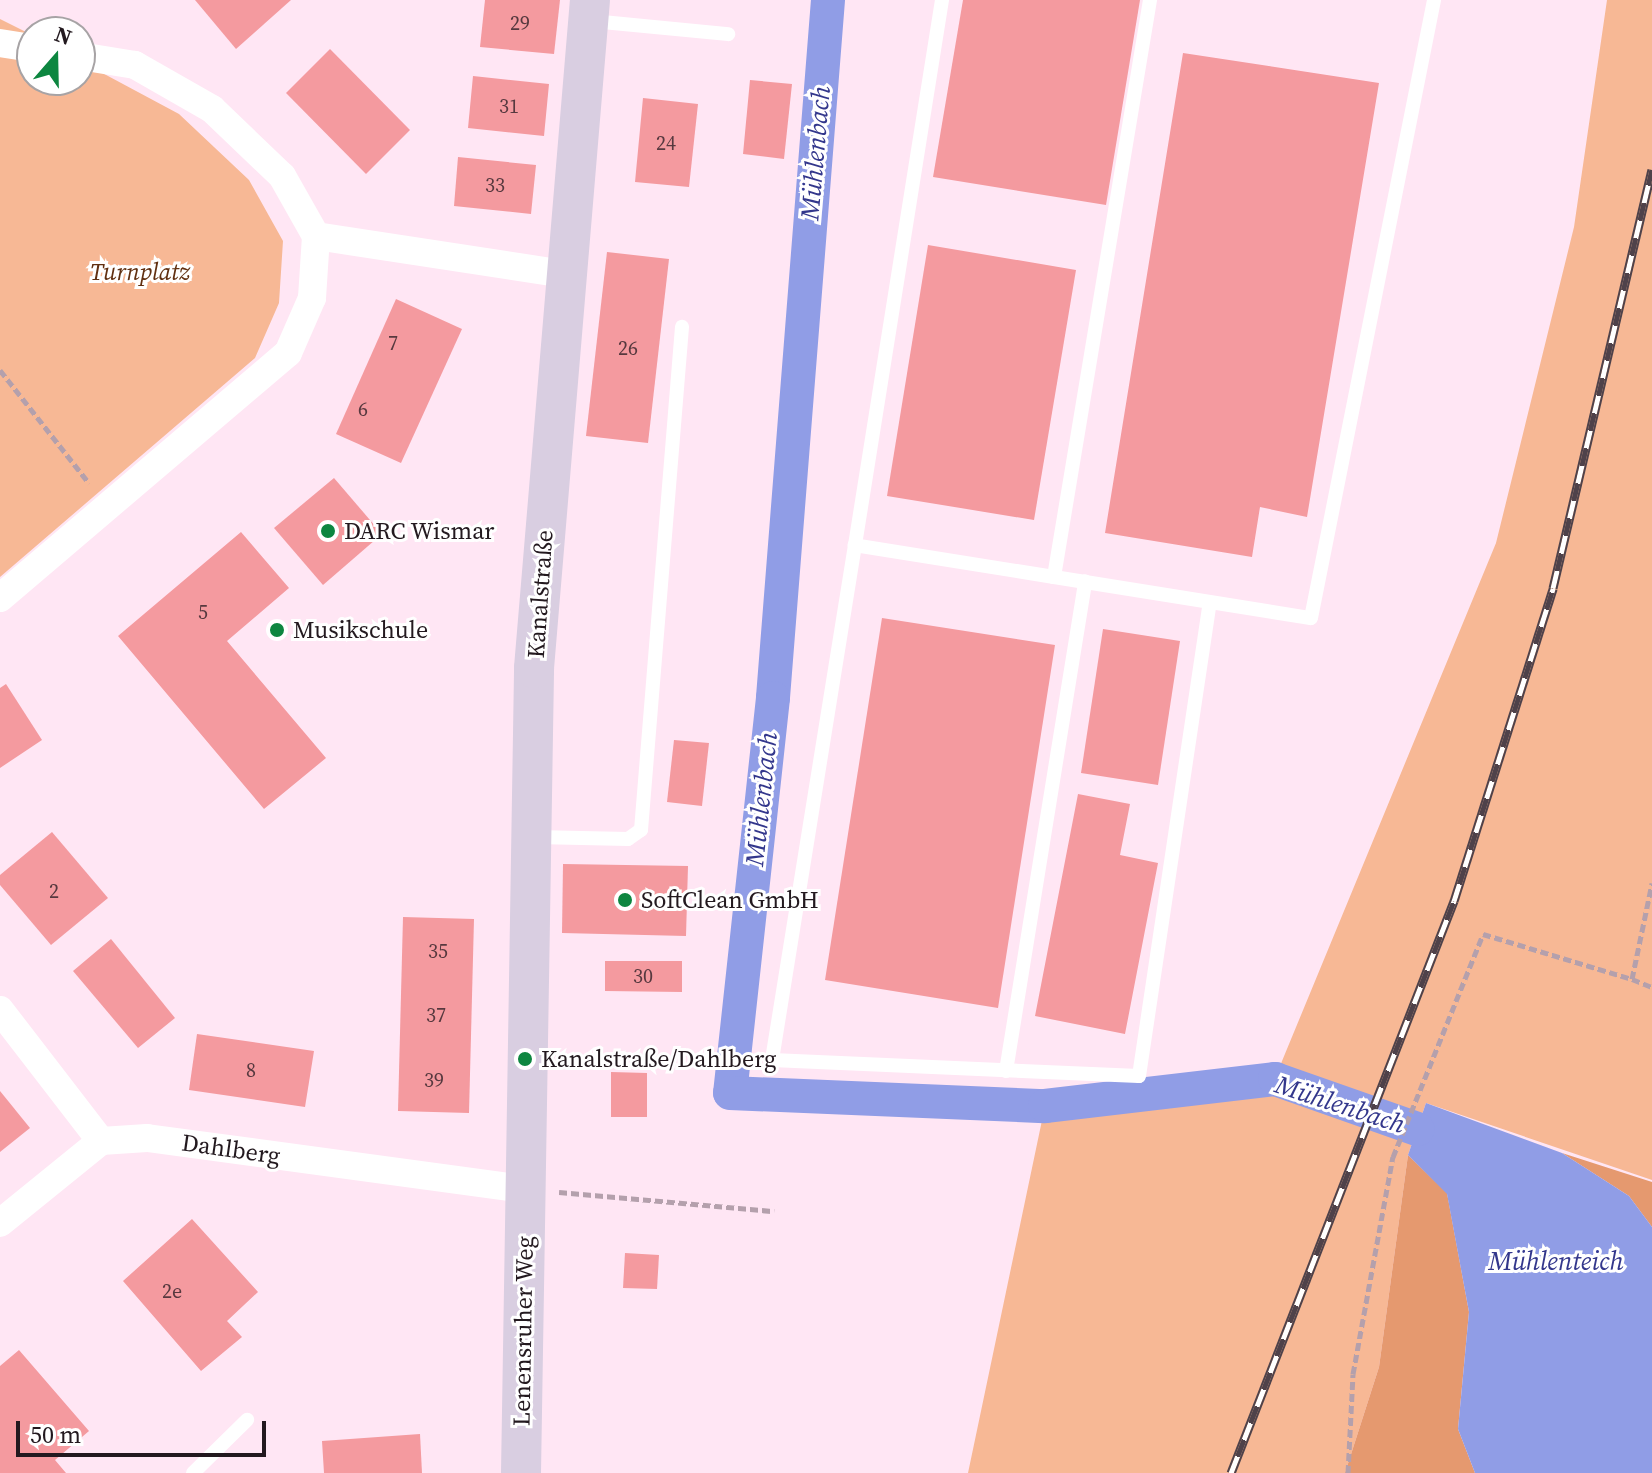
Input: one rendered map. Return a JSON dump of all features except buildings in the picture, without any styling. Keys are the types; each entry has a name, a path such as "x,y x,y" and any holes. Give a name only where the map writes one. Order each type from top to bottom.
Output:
{"street":[{"name":"Kanalstraße","path":"525,1189 534,668 588,10"},
{"path":"0,598 288,353 312,298 316,236 282,176 212,109 135,65 96,59"},
{"path":"316,236 564,274"},
{"path":"0,1010 101,1141 0,1223"},
{"name":"Dahlberg","path":"101,1141 147,1138 525,1189"},
{"name":"Lenensruher Weg","path":"521,1473 525,1189"}],"lane":[{"path":"942,0 772,1060 1139,1076 1210,602"},
{"path":"1054,577 1150,0"},
{"path":"855,545 1311,618 1434,0"},
{"path":"588,10 728,34"},
{"path":"530,837 628,839 641,830 682,327"},
{"path":"1006,1071 1085,581"},
{"path":"193,1473 247,1420"}],"path":[{"path":"0,370 108,507"},
{"path":"1632,979 1652,883"},
{"path":"1348,1473 1353,1374 1393,1157 1483,934 1652,987"},
{"path":"525,1189 774,1211"}],"green space":[{"path":"1607,0 1652,0 1652,1180 1426,1103 1408,1155 1379,1367 1345,1473 968,1473 1045,1106 1275,1078 1496,543 1574,227"},
{"name":"Turnplatz","path":"0,19 16,27 16,96 96,96 96,70 179,114 249,180 283,241 279,303 255,358 0,577"}],"shaded area":[{"path":"1562,1153 1652,1182 1652,1227 1629,1196"},
{"path":"1408,1155 1447,1193 1469,1312 1458,1429 1475,1473 1345,1473 1379,1367"}],"water":[{"name":"Mühlenteich","path":"1426,1103 1562,1153 1629,1196 1652,1227 1652,1473 1475,1473 1458,1429 1469,1312 1447,1194 1408,1155"}],"waterway":[{"name":"Mühlenbach","path":"828,0 773,698 730,1093 1045,1106 1275,1079 1417,1129"}],"railway":[{"path":"1231,1473 1454,901 1553,588 1652,170"}],"place":[{"name":"DARC Wismar","path":"328,531"},
{"name":"Musikschule","path":"277,630"},
{"name":"SoftClean GmbH","path":"625,900"},
{"name":"Kanalstraße/Dahlberg","path":"525,1059"}]}
